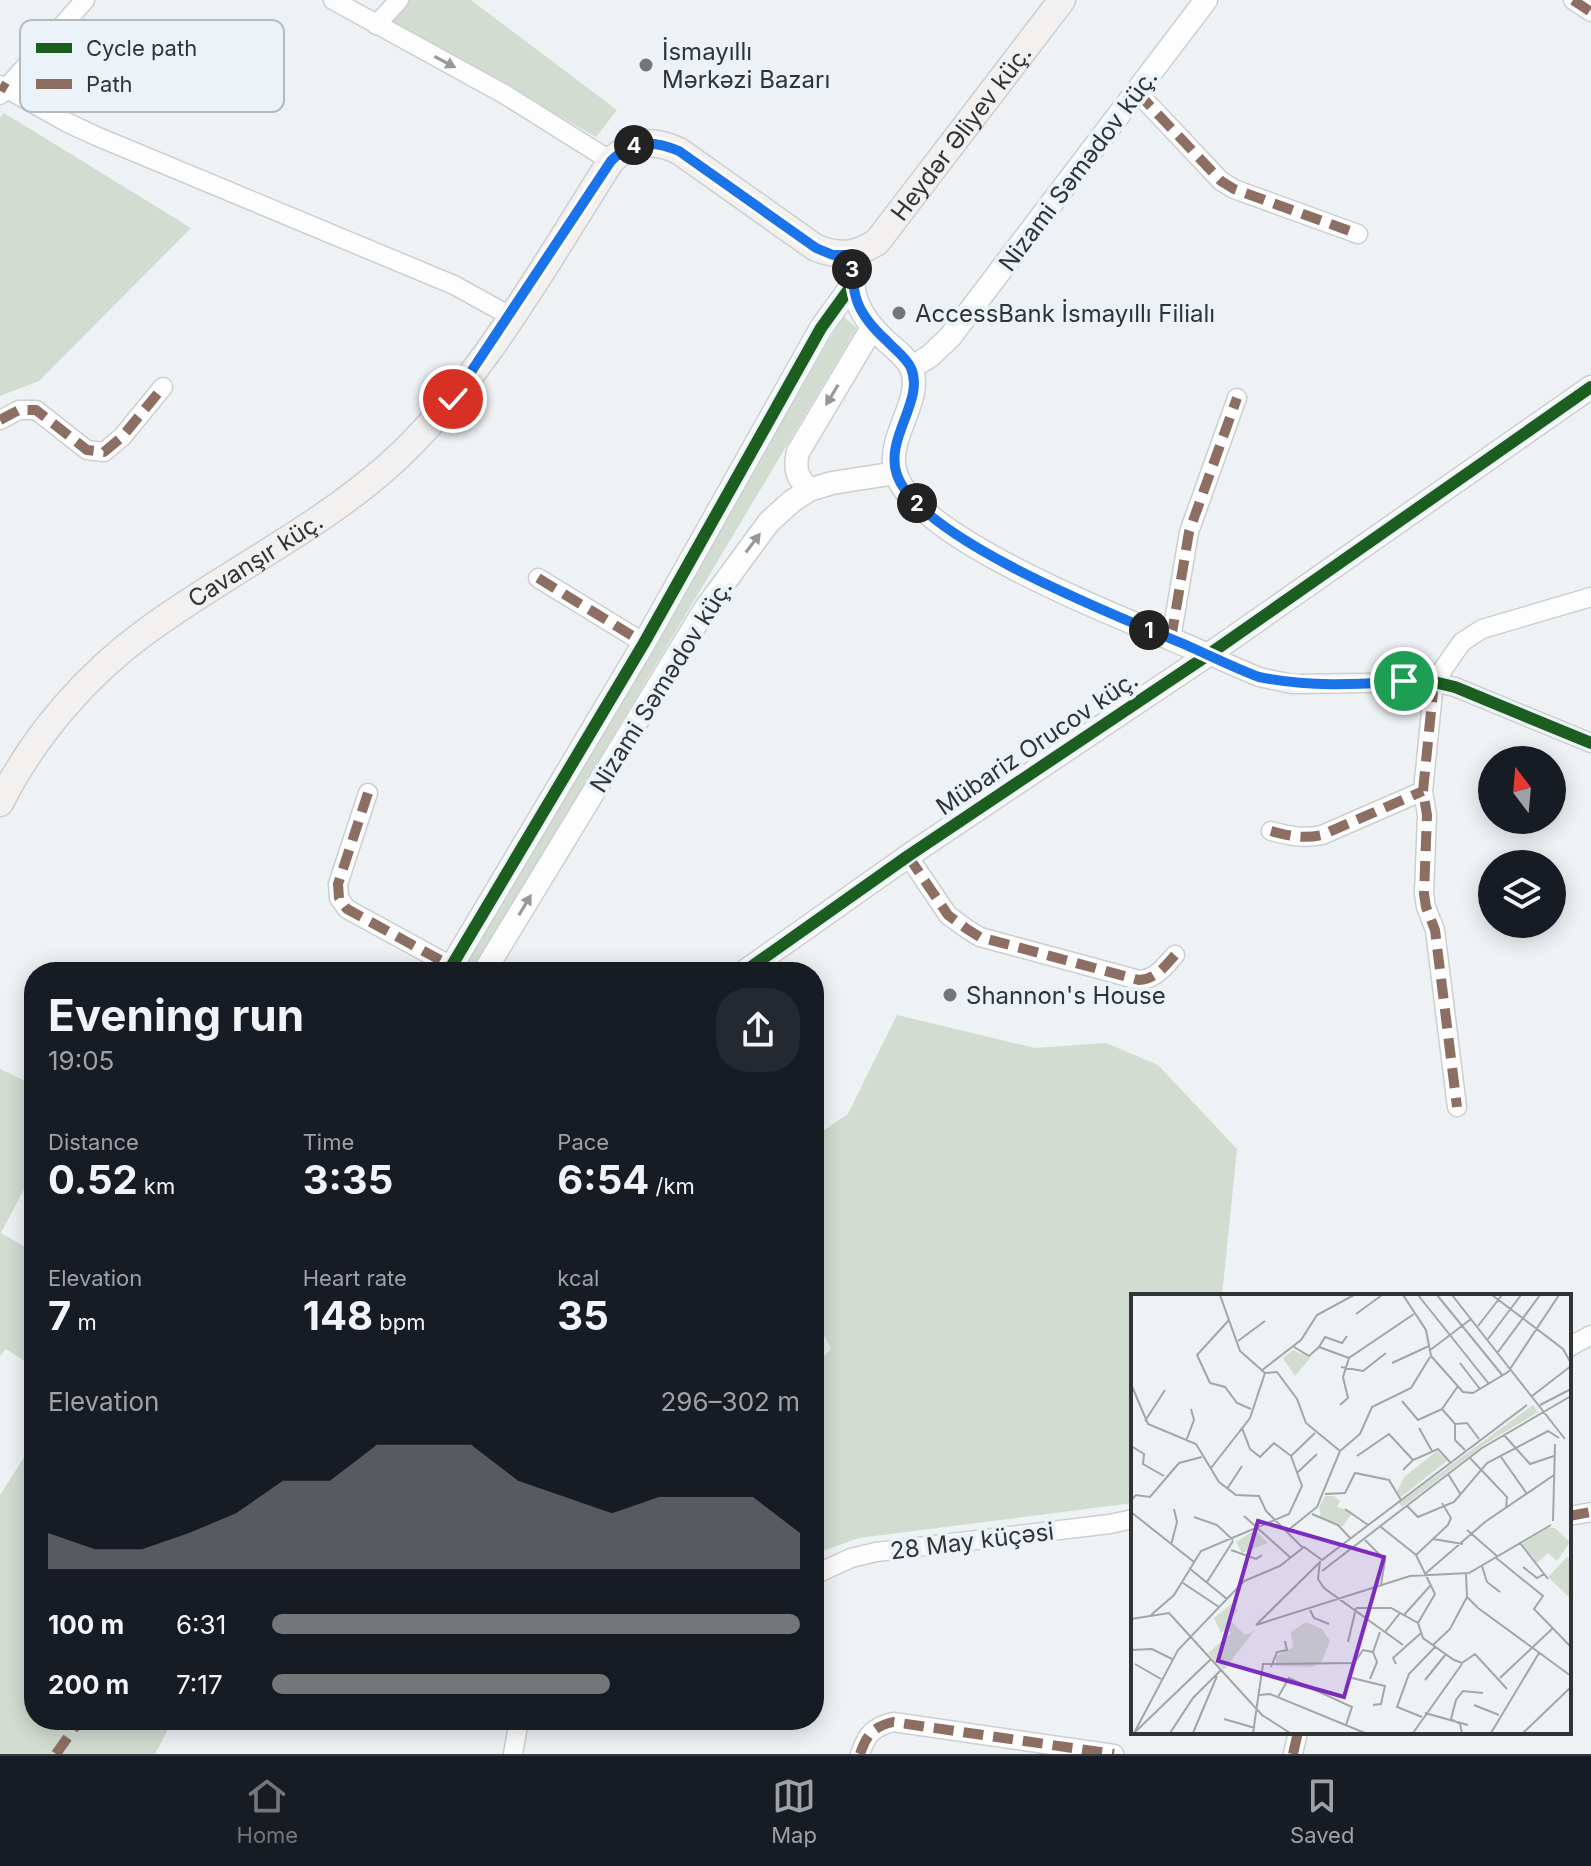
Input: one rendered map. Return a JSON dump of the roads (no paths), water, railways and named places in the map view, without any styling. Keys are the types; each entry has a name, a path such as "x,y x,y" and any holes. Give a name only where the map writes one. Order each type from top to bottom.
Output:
{"main road":[{"name":"Heydər Əliyev küç.","path":"851,255 877,242 1062,0"},
{"name":"Cavanşır küç.","path":"0,803 39,740 72,698 105,664 184,604 323,517 388,466 453,399 611,161 622,150 643,142 655,142 679,151 816,248 833,255 851,255"}],"street":[{"path":"67,20 85,0"},
{"path":"333,0 504,94 611,161"},
{"path":"376,25 399,0"},
{"name":"Nizami Səmədov küç.","path":"911,368 930,356 950,337 1206,0"},
{"path":"1573,0 1591,12"},
{"path":"20,70 2,90 20,99"},
{"path":"1137,92 1221,181 1234,189 1358,234"},
{"path":"47,112 96,136 428,274 486,301 510,316"},
{"path":"851,255 856,303 872,328 911,368 913,391 894,455 896,473 903,489 923,510 995,558 1070,595 1259,677 1292,684 1434,682 1455,687 1591,743"},
{"path":"454,962 644,643 821,328 852,285"},
{"path":"809,490 797,477 798,452 872,328"},
{"path":"0,420 19,410 36,410 87,450 104,452 122,437 163,387"},
{"name":"Mübariz Orucov küç.","path":"758,962 908,856 1208,655 1591,387"},
{"path":"1171,639 1195,510 1237,398"},
{"name":"Nizami Səmədov küç.","path":"490,962 705,609 769,522 809,490 832,483 896,473"},
{"path":"538,578 644,643"},
{"path":"1457,1107 1438,945 1424,894 1427,815 1423,791 1434,682 1462,642 1482,629 1591,597"},
{"path":"1271,831 1291,837 1322,835 1423,791"},
{"path":"368,793 338,884 339,898 347,909 438,962"},
{"path":"908,856 948,915 980,937 1139,980 1157,974 1175,955"},
{"path":"1571,1346 1591,1335"},
{"path":"1571,1516 1591,1512"},
{"name":"28 May küçəsi","path":"824,1570 851,1558 876,1552 1131,1519"},
{"path":"860,1754 866,1735 878,1726 893,1722 1114,1754"},
{"path":"513,1754 517,1730"},
{"path":"1293,1754 1298,1734"}],"place":[{"name":"İsmayıllı Mərkəzi Bazarı","path":"646,65"},
{"name":"AccessBank İsmayıllı Filialı","path":"899,313"},
{"name":"Shannon's House","path":"950,995"}]}
